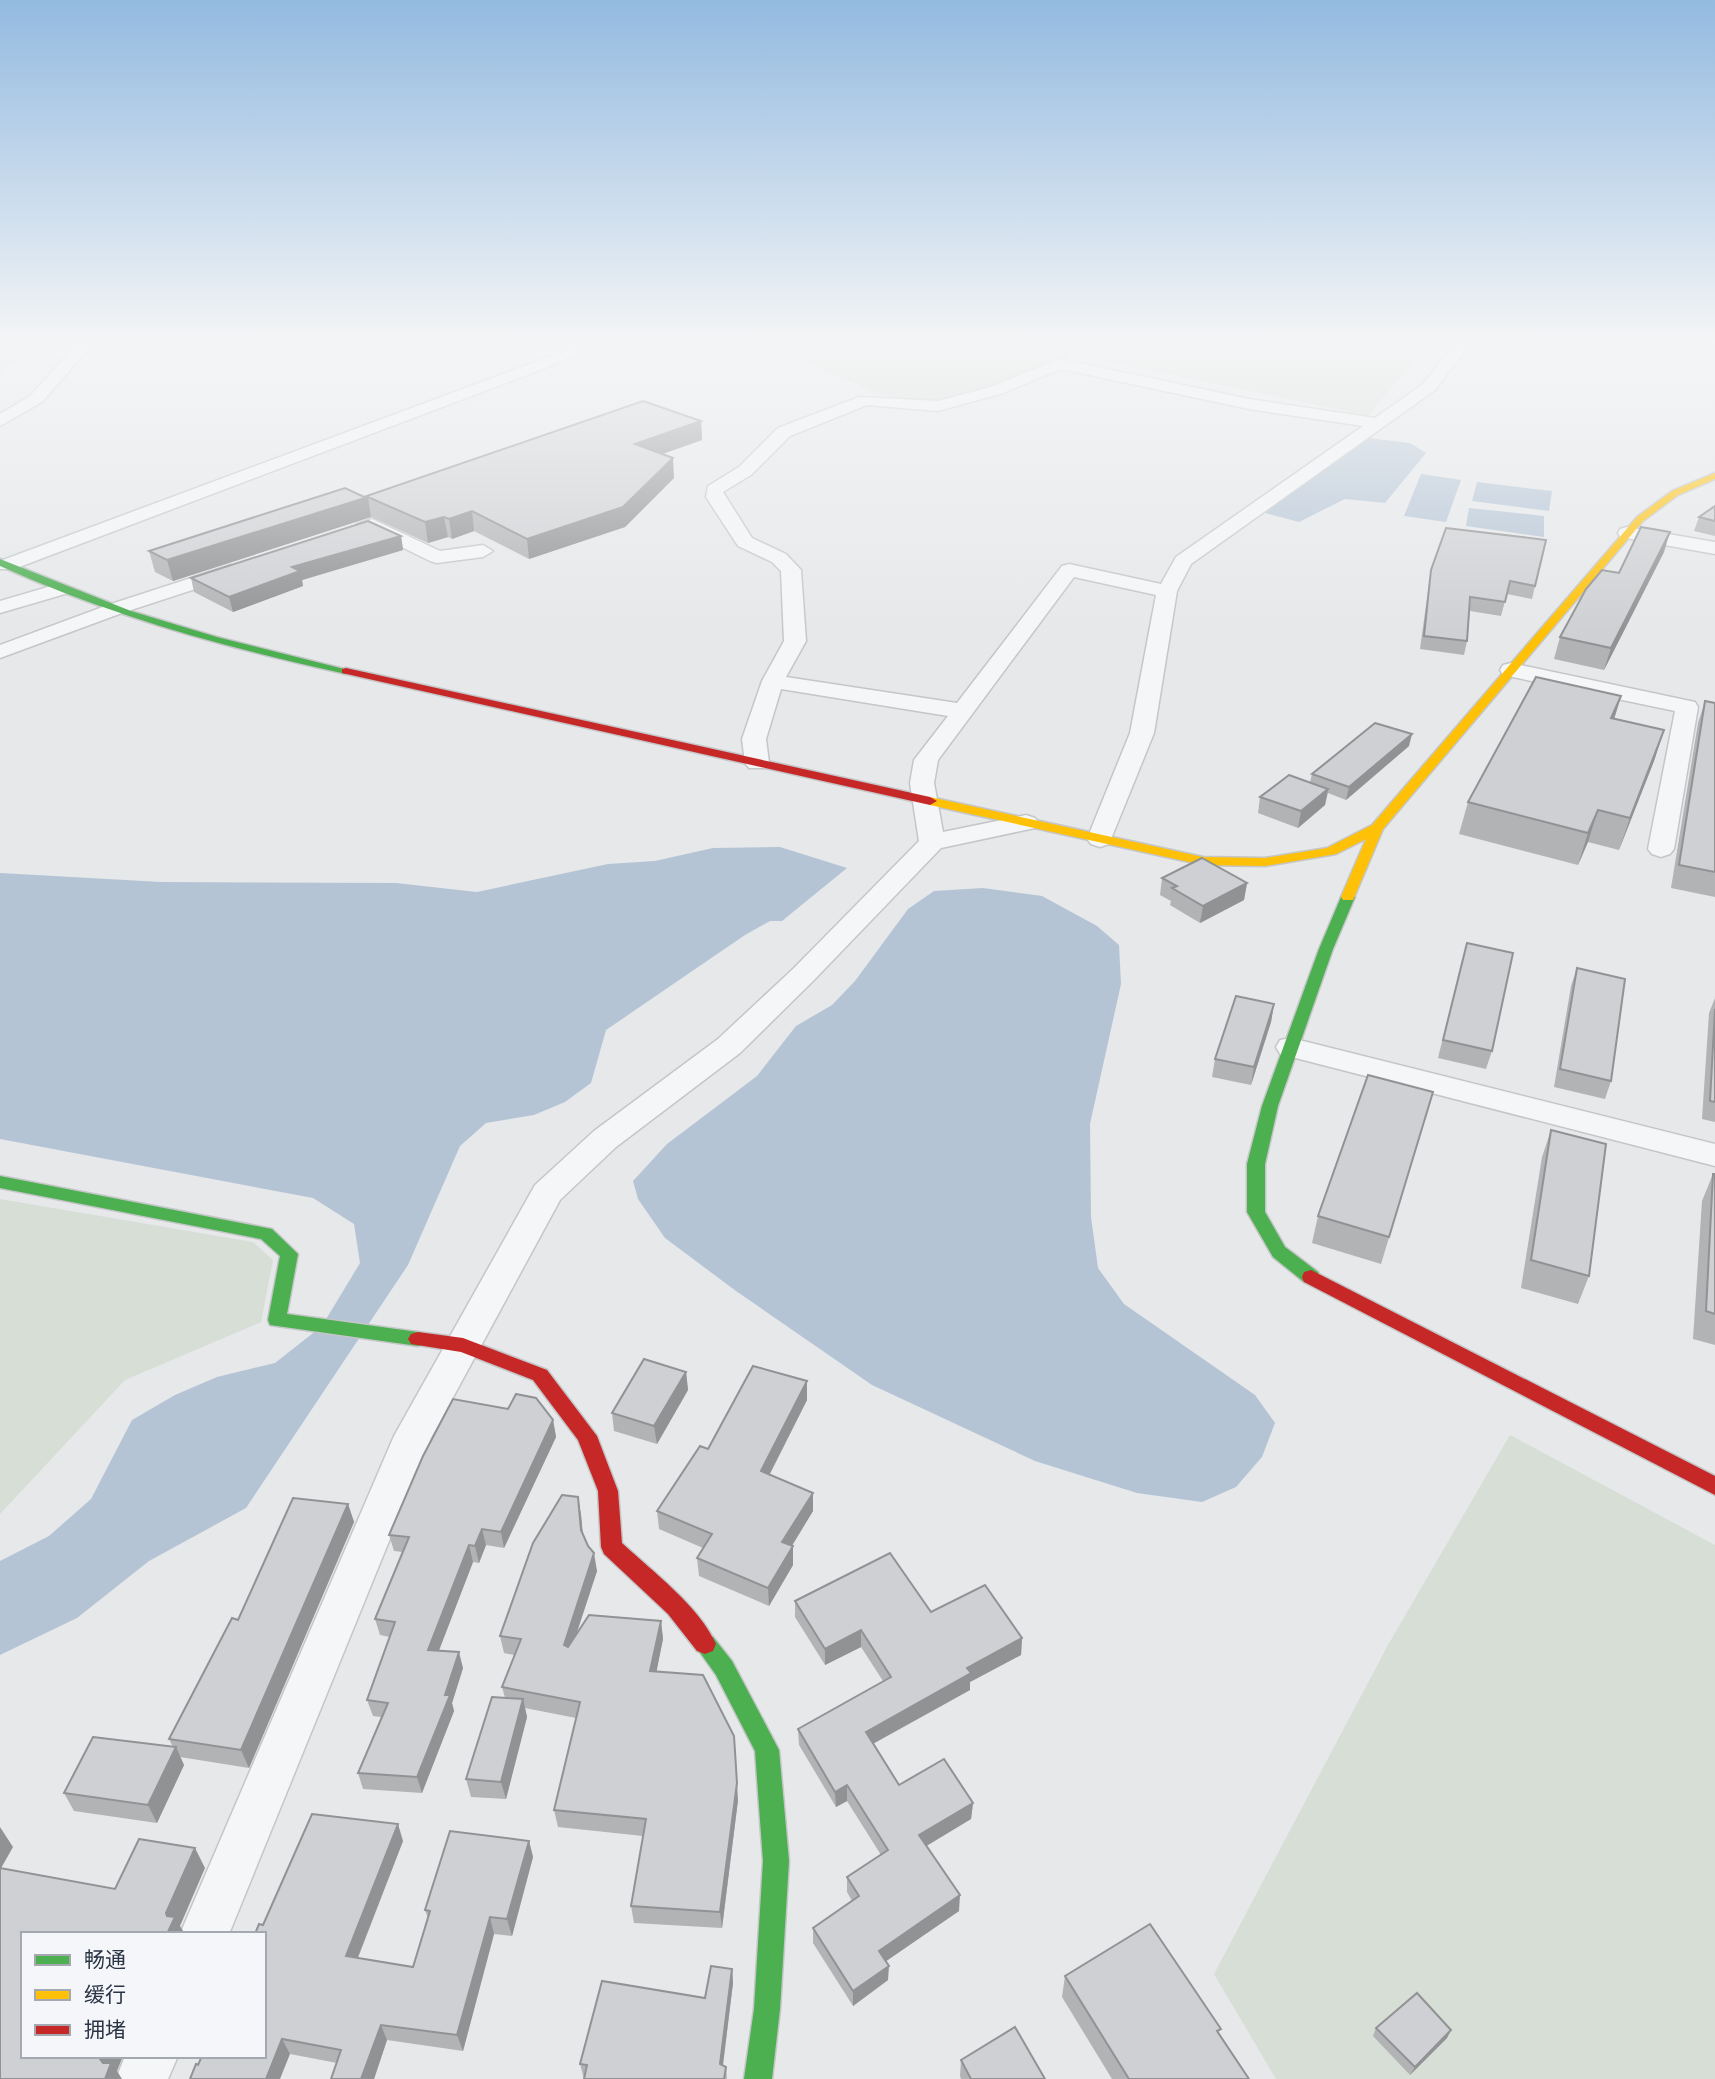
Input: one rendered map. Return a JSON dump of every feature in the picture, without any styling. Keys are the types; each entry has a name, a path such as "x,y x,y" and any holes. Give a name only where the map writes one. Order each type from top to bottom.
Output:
{"street":[{"path":"4,564 343,438"},
{"path":"757,763 754,739 773,681 795,641 791,569 779,558 745,542 715,497 715,490 745,471 778,438"},
{"path":"1100,839 1142,733 1167,591 1183,561 1357,438"},
{"path":"1715,476 1692,482 1663,498 1627,533 1377,828 1326,949 1270,1106 1256,1164 1256,1212 1279,1252 1314,1280 1715,1486"},
{"path":"346,534 372,525 437,557 483,551"},
{"path":"1627,533 1715,548"},
{"path":"4,564 58,590 227,645 1203,861 1265,862 1331,850 1377,828"},
{"path":"0,652 116,609 244,567"},
{"path":"932,842 922,783 926,760 1069,570 1167,591"},
{"path":"0,607 58,590"},
{"path":"1511,670 1687,707 1661,849"},
{"path":"773,681 962,711"},
{"path":"205,1932 413,1436 547,1193 606,1139 729,1046 804,974 932,842 1026,823"},
{"path":"1291,1047 1715,1155"},
{"path":"0,1182 266,1234 289,1254 277,1320 463,1345 540,1375 587,1436 608,1492 612,1547 676,1607 724,1668 767,1750 776,1861 767,2009 758,2079"},
{"path":"142,2079 151,2058"}],"shaded area":[{"path":"0,1199 253,1242 273,1260 261,1322 125,1380 0,1514"},
{"path":"1510,1435 1715,1545 1715,2079 1276,2079 1214,1974 1388,1645"}],"water":[{"path":"1368,438 1410,443 1426,453 1385,503 1345,499 1299,522 1265,513"},
{"path":"1421,474 1461,480 1446,522 1404,516"},
{"path":"1477,482 1552,491 1549,511 1472,501"},
{"path":"1469,508 1544,516 1544,537 1466,526"},
{"path":"780,847 847,868 782,921 770,921 745,935 606,1030 591,1083 565,1102 534,1115 486,1123 460,1146 408,1265 246,1508 149,1561 77,1618 0,1655 0,1561 49,1536 91,1499 132,1420 175,1395 217,1377 275,1363 322,1326 360,1263 354,1224 313,1198 0,1139 0,873 161,882 396,883 477,892 608,864 655,861 713,848"},
{"path":"983,888 1042,896 1097,926 1119,945 1121,984 1090,1124 1091,1217 1098,1268 1124,1304 1255,1395 1275,1423 1262,1457 1236,1487 1202,1502 1137,1493 1035,1461 872,1385 736,1291 665,1238 638,1199 633,1181 667,1144 757,1076 796,1026 832,1005 855,981 908,909 934,891"}],"building":[{"path":"535,438 652,438 635,444 673,458 623,507 527,539 472,511 449,519 444,517 425,522 368,497 167,560 149,551 345,488 364,497"},
{"path":"1715,506 1715,521 1699,517"},
{"path":"368,521 401,536 292,567 300,571 229,597 191,578"},
{"path":"1641,527 1670,532 1611,648 1560,637 1586,589 1602,570 1619,573"},
{"path":"1446,528 1546,540 1535,586 1510,581 1505,602 1470,597 1467,641 1424,636 1431,570"},
{"path":"1536,677 1621,696 1611,718 1664,730 1630,818 1598,810 1588,833 1468,802"},
{"path":"1705,701 1715,703 1715,872 1679,865"},
{"path":"1375,723 1412,734 1349,787 1312,774"},
{"path":"1289,775 1328,789 1301,811 1260,797"},
{"path":"1202,858 1247,883 1203,906 1172,888 1177,886 1162,878"},
{"path":"1467,943 1513,953 1492,1051 1443,1040"},
{"path":"1577,968 1625,979 1611,1081 1560,1069"},
{"path":"1236,996 1274,1004 1254,1067 1215,1059"},
{"path":"1715,1009 1715,1102 1710,1101"},
{"path":"1368,1075 1433,1092 1389,1237 1318,1216"},
{"path":"1551,1130 1606,1144 1589,1276 1531,1260"},
{"path":"1715,1174 1715,1314 1706,1311"},
{"path":"644,1359 686,1372 654,1426 612,1413"},
{"path":"753,1366 807,1381 761,1471 813,1493 782,1542 793,1546 768,1588 697,1558 712,1534 657,1511 700,1446 708,1449"},
{"path":"516,1394 536,1398 553,1420 501,1532 482,1529 475,1546 469,1545 428,1650 459,1652 445,1695 450,1695 417,1777 358,1773 388,1703 367,1700 395,1622 375,1619 409,1537 389,1535 423,1456 453,1399 508,1409"},
{"path":"562,1495 578,1497 581,1530 594,1553 564,1645 568,1647 589,1615 661,1621 650,1671 703,1675 734,1736 737,1783 720,1912 631,1906 646,1819 554,1810 580,1702 502,1687 521,1639 500,1636 533,1543"},
{"path":"293,1498 348,1504 241,1750 169,1739 232,1618 238,1620"},
{"path":"890,1553 931,1612 985,1585 1022,1638 967,1668 971,1673 866,1732 899,1785 944,1759 973,1803 919,1835 960,1895 879,1951 889,1966 853,1991 813,1928 859,1896 847,1877 888,1850 847,1785 835,1792 798,1729 891,1677 861,1630 825,1649 795,1601"},
{"path":"492,1697 523,1699 501,1782 466,1779"},
{"path":"93,1737 176,1747 148,1805 64,1793"},
{"path":"312,1814 398,1824 346,1956 413,1967 430,1911 425,1910 450,1831 529,1841 507,1919 490,1917 457,2035 381,2025 361,2079 331,2079 341,2050 282,2039 266,2079 190,2079 201,2058 266,2058 266,1932 256,1932 259,1924 263,1925"},
{"path":"139,1839 195,1848 166,1913 167,1916 175,1917 168,1932 21,1932 21,2058 101,2058 103,2063 111,2063 105,2079 0,2079 0,1868 115,1889"},
{"path":"1150,1924 1221,2029 1217,2031 1249,2079 1129,2079 1065,1976"},
{"path":"711,1966 732,1969 720,2064 726,2067 724,2079 584,2079 587,2065 580,2064 602,1981 705,1998"},
{"path":"1417,1993 1451,2030 1415,2067 1376,2028"},
{"path":"1015,2027 1045,2079 971,2079 961,2060"}],"traffic: fast":[{"path":"0,562 84,598 170,627 346,671"},
{"path":"1311,1277 1279,1252 1256,1212 1256,1164 1270,1106 1326,949 1348,897"},
{"path":"0,1182 266,1234 289,1254 277,1320 418,1339"},
{"path":"705,1644 724,1668 767,1750 776,1861 767,2009 758,2079"}],"traffic: slow":[{"path":"1348,897 1377,828 1640,519 1675,493 1715,476"},
{"path":"930,801 1203,861 1265,862 1331,851 1377,828"}],"traffic: jam":[{"path":"346,671 930,801"},
{"path":"1311,1277 1715,1486"},
{"path":"418,1339 463,1345 540,1375 587,1436 608,1491 612,1547 676,1607 705,1644"}]}
